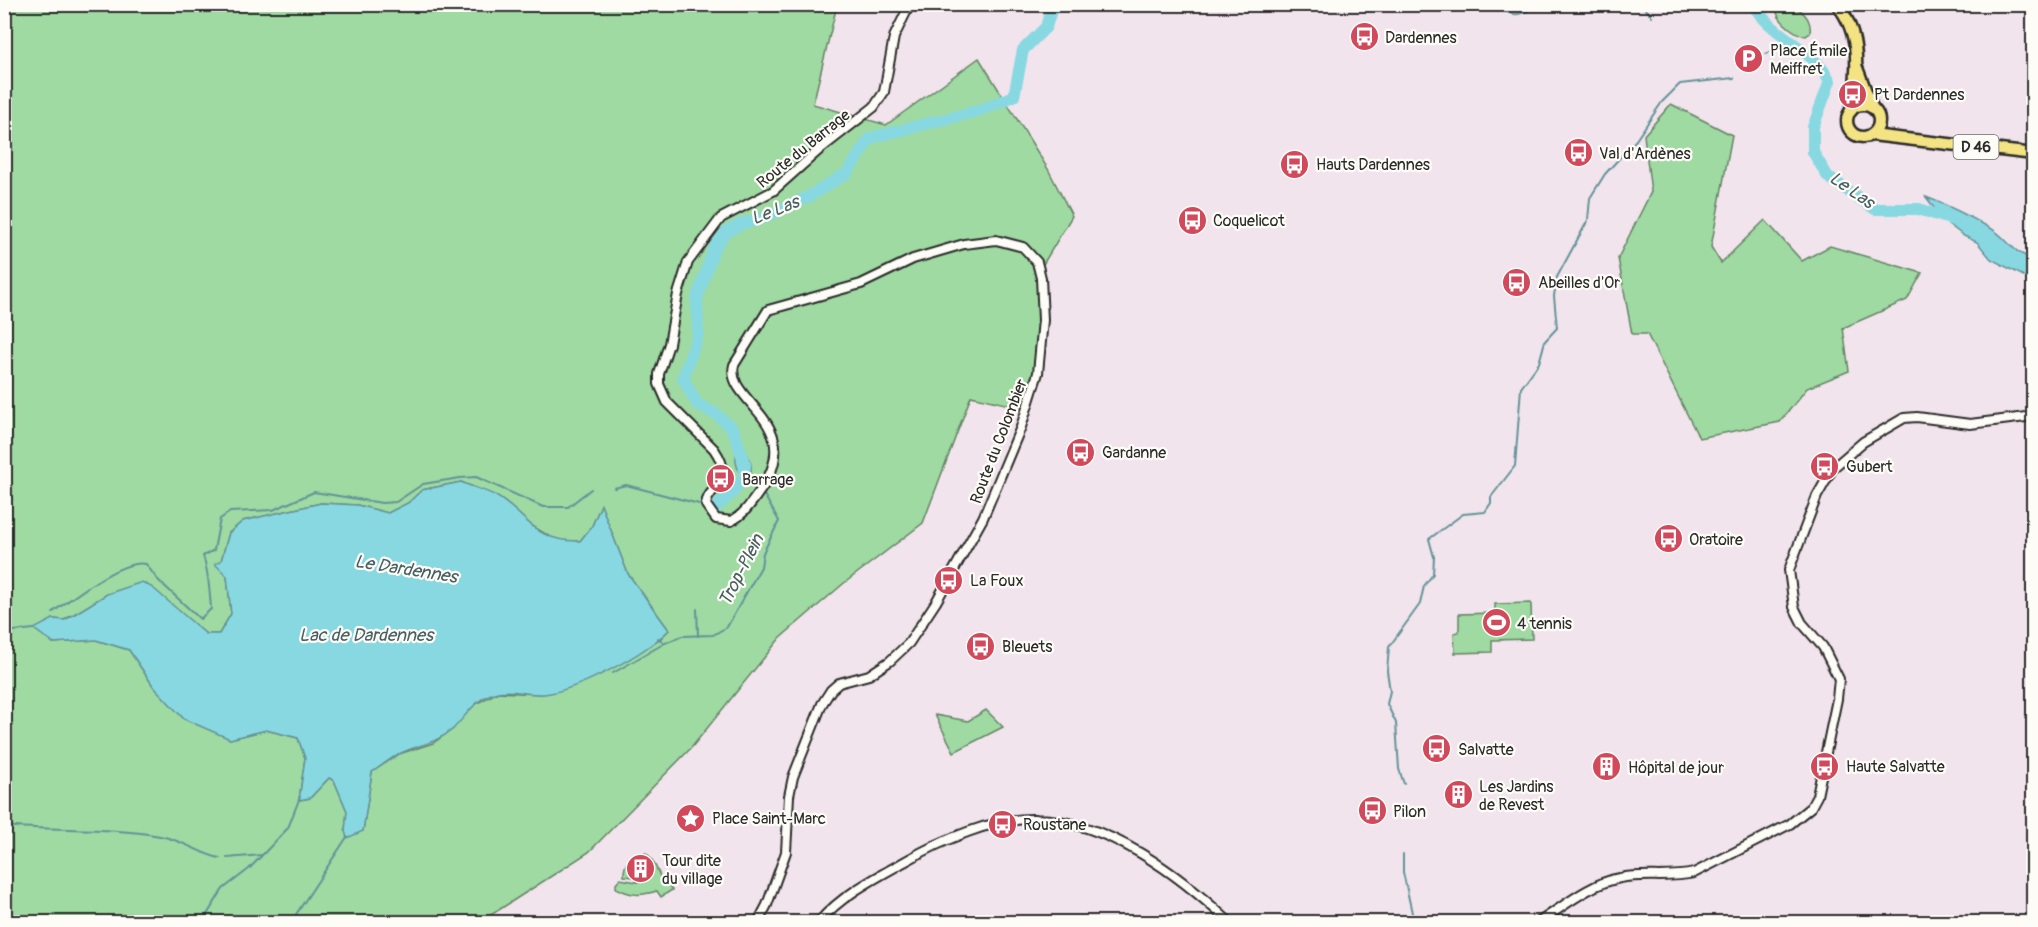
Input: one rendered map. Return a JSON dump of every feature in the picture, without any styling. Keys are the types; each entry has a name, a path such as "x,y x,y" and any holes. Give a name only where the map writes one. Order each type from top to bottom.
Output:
{"main road":[{"path":"1837,4 1854,37 1857,62 1872,107 1888,132 1902,139"},
{"path":"1857,62 1851,111 1847,120 1849,129 1862,138 1872,135 1878,129 1880,121"},
{"path":"1851,111 1858,106 1872,107"},
{"name":"D 46","path":"1872,135 2034,154"}],"street":[{"name":"Route du Barrage","path":"716,519 706,508 706,500 721,479 721,462 714,449 664,399 658,380 672,333 686,267 721,218 768,194 874,107 884,92 894,37 910,4"},
{"name":"Route du Colombier","path":"716,519 731,521 742,514 770,477 775,462 774,447 768,425 758,409 737,386 732,374 734,365 768,310 861,284 913,259 964,244 996,240 1018,245 1030,253 1041,278 1043,320 1041,355 1032,396 1007,463 978,528 932,610 909,642 880,669 839,683 825,699 793,777 789,796 786,852 758,922"},
{"path":"1539,922 1605,882 1622,878 1694,873 1790,824 1811,807 1821,784 1839,679 1823,647 1802,623 1794,607 1789,570 1822,484 1847,454 1904,418 1917,417 1970,424 2034,416"},
{"path":"819,922 826,914 881,875 938,844 967,833 1010,822 1037,819 1084,829 1117,842 1190,885 1229,922"}],"green space":[{"path":"5,5 837,5 813,104 886,125 979,58 1048,169 1072,216 1039,271 1043,326 1027,409 971,396 923,523 843,584 780,638 692,747 589,852 480,922 5,922","holes":["461,482 496,497 529,524 557,541 580,541 592,526 601,505 628,574 669,630 660,639 581,683 541,694 498,692 468,708 453,729 433,743 399,754 372,772 363,831 345,831 347,811 334,780 329,778 310,798 299,800 305,758 298,738 266,730 230,739 214,731 154,687 129,650 96,640 53,643 53,619 64,620 108,594 171,605 206,634 219,634 231,614 227,576 221,561 229,533 243,521 321,503 357,505 388,513 408,503 422,490"]},
{"path":"1782,5 1794,5 1804,14 1810,24 1810,33 1806,36 1802,35 1785,24 1777,13"},
{"path":"1671,104 1732,135 1711,247 1721,263 1765,220 1802,261 1830,246 1922,273 1907,300 1843,328 1849,371 1807,388 1780,422 1699,438 1647,334 1632,334 1618,258 1651,192 1644,135"},
{"name":"4 tennis","path":"1531,603 1532,639 1492,640 1492,652 1455,653 1454,633 1459,632 1459,614 1495,613 1495,604"},
{"path":"986,710 1003,727 954,752 935,715 968,721"},
{"path":"646,853 655,864 665,886 668,884 672,890 661,897 657,891 636,894 616,888 620,879 637,882 635,877 624,876 625,866 630,860"}],"water":[{"path":"1926,197 1992,229 2016,250 2033,258 2033,281 1991,259 1977,242 1964,236 1944,221"},
{"path":"740,450 750,460 751,474 748,477 741,474 737,467 736,456"},
{"name":"Lac de Dardennes","path":"461,482 496,496 541,532 564,540 580,541 592,526 601,505 628,574 669,630 627,660 575,686 544,694 503,691 490,694 472,707 447,734 399,754 372,772 363,831 347,838 345,831 347,811 334,780 329,778 310,798 299,800 305,758 298,738 266,730 230,739 184,719 154,687 129,650 96,640 53,643 34,629 53,619 65,620 107,594 142,582 153,588 206,634 219,634 231,614 227,576 215,564 221,561 229,533 243,521 321,503 357,505 388,513 408,503 422,490"}],"waterway":[{"name":"Le Las","path":"714,509 732,493 744,477 745,464 733,429 716,414 697,404 683,378 698,334 697,298 714,248 726,232 808,197 847,173 870,138 981,110 1014,96 1023,50 1046,27 1053,4"},
{"path":"1494,5 1511,14 1521,14 1539,4"},
{"path":"1641,4 1652,16"},
{"name":"Le Las","path":"1753,4 1770,25 1814,60 1830,81 1813,127 1813,152 1828,177 1875,209 1919,209 1956,221"},
{"path":"1766,54 1787,41"},
{"path":"1404,784 1399,769 1396,723 1387,704 1390,691 1387,671 1389,647 1420,604 1424,586 1433,574 1434,557 1429,539 1463,514 1485,512 1491,503 1491,497 1515,466 1521,388 1539,363 1545,341 1557,328 1554,296 1557,277 1588,220 1590,198 1605,174 1636,140 1662,102 1680,84 1734,78"},
{"path":"53,612 111,573 124,567 146,564 157,579 200,619 211,609 203,556 214,550 220,519 230,512 273,510 314,492 382,503 396,502 423,484 476,477 543,507 568,507 591,489"},
{"path":"614,488 626,485 699,504"},
{"name":"Trop-Plein","path":"658,638 665,643 682,636 713,635 727,627 761,567 763,553 779,521 763,493"},
{"path":"697,609 698,636"},
{"name":"Le Dardennes","path":"4,632 34,629"},
{"name":"Trop-Plein","path":"613,673 665,643"},
{"path":"195,922 203,921 223,889 249,869 288,828 300,797"},
{"path":"4,826 141,833 176,841 220,858"},
{"path":"291,922 347,837"},
{"path":"1403,854 1403,872 1414,922"},
{"path":"227,858 262,855"}],"place":[{"name":"Dardennes","path":"1364,37"},
{"name":"Place Émile Meiffret","path":"1749,59"},
{"name":"Pt Dardennes","path":"1853,94"},
{"name":"Val d'Ardènes","path":"1578,153"},
{"name":"Hauts Dardennes","path":"1295,164"},
{"name":"Coquelicot","path":"1192,220"},
{"name":"Abeilles d'Or","path":"1517,282"},
{"name":"Gardanne","path":"1081,452"},
{"name":"Gubert","path":"1825,466"},
{"name":"Barrage","path":"721,479"},
{"name":"Oratoire","path":"1668,539"},
{"name":"La Foux","path":"949,580"},
{"name":"4 tennis","path":"1496,623"},
{"name":"Bleuets","path":"981,646"},
{"name":"Salvatte","path":"1437,749"},
{"name":"Haute Salvatte","path":"1825,766"},
{"name":"Hôpital de jour","path":"1607,767"},
{"name":"Les Jardins de Revest","path":"1458,795"},
{"name":"Pilon","path":"1372,811"},
{"name":"Place Saint-Marc","path":"691,818"},
{"name":"Roustane","path":"1002,824"},
{"name":"Tour dite du village","path":"641,869"}]}
